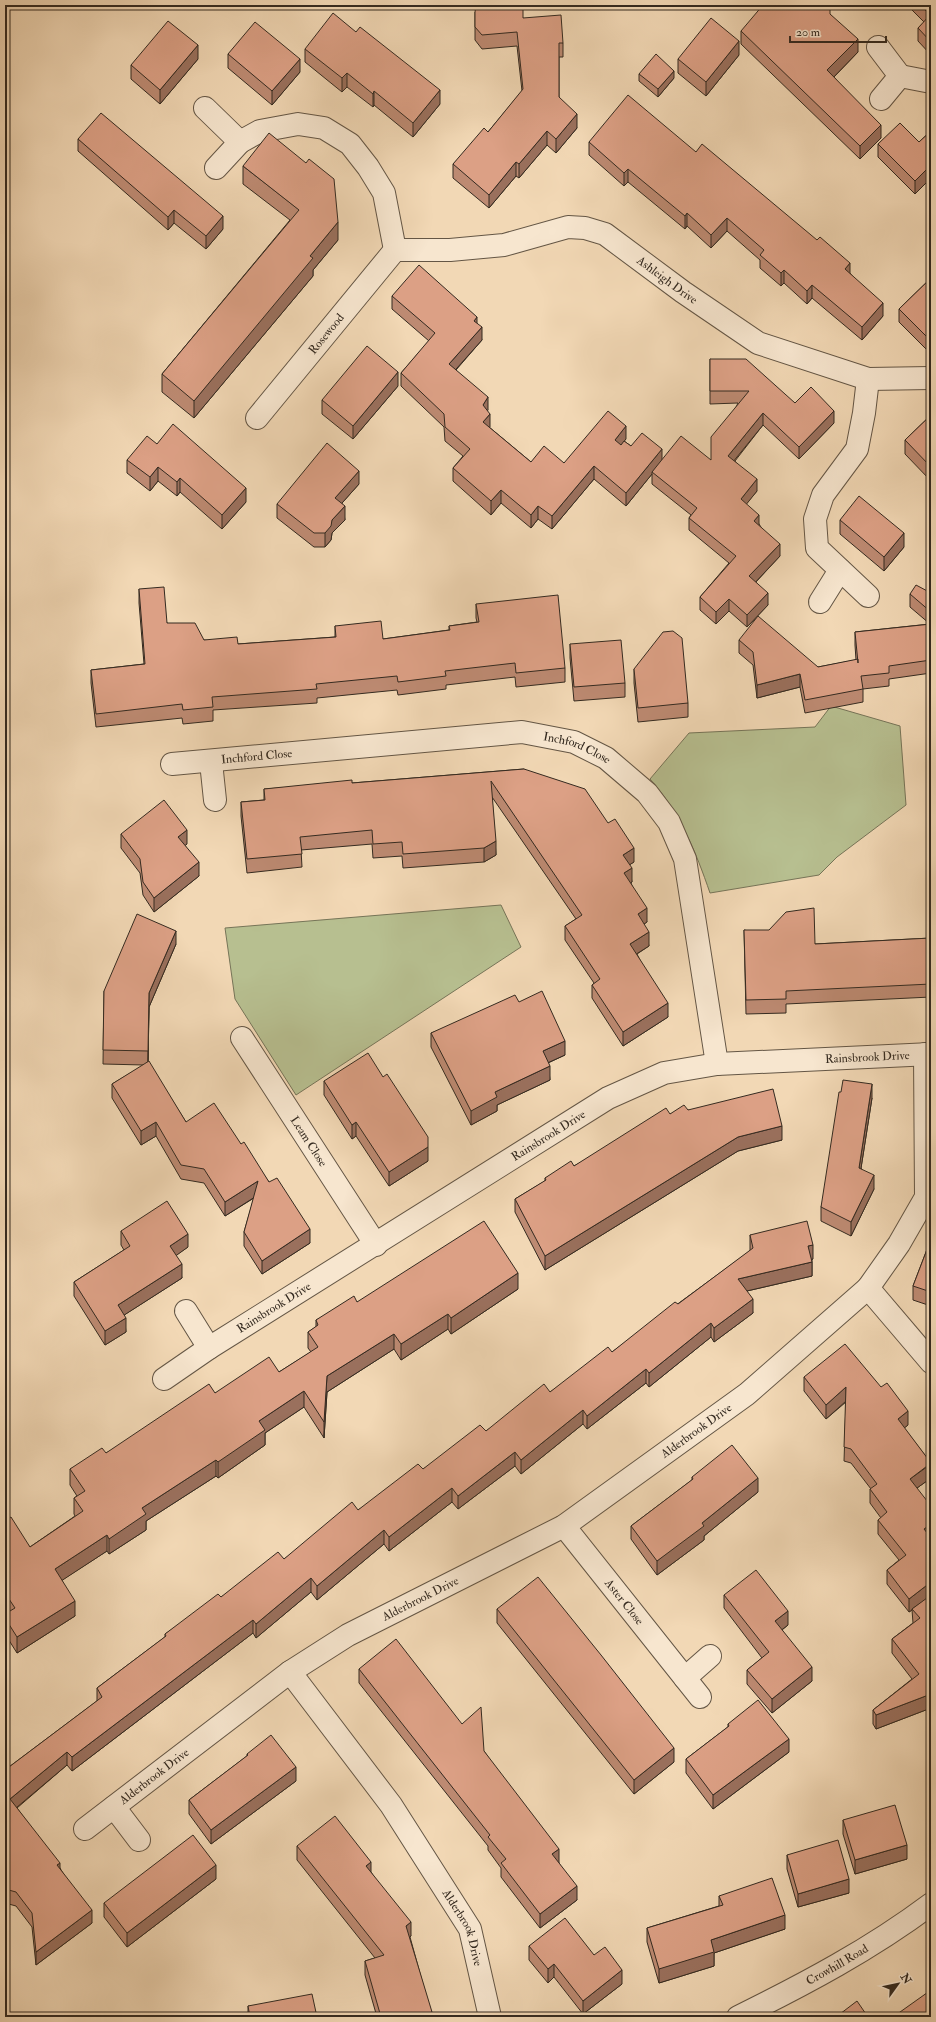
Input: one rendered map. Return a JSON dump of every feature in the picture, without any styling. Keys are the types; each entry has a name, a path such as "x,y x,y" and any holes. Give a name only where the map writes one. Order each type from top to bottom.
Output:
{"street":[{"path":"878,47 900,76 931,82"},
{"path":"881,99 900,76"},
{"path":"205,108 240,142"},
{"path":"216,168 240,142 260,131 298,124 324,128 350,144 368,167 384,193 396,250"},
{"name":"Ashleigh Drive","path":"396,250 450,250 504,245 568,227 585,228 604,234 683,292 758,343 868,379 931,378"},
{"name":"Rosewood","path":"257,418 396,250"},
{"path":"868,379 864,413 857,449 823,495 815,519 817,548 868,596"},
{"path":"820,602 840,570"},
{"name":"Inchford Close","path":"172,764 211,762 522,732 574,742 606,758 648,793 669,822 685,859 717,1064"},
{"name":"Inchford Close","path":"211,762 215,800"},
{"name":"Leam Close","path":"242,1038 376,1245"},
{"name":"Rainsbrook Drive","path":"164,1379 209,1348 376,1245 608,1098 664,1073 717,1064 928,1054"},
{"name":"Alderbrook Drive","path":"85,1829 290,1672 348,1636 564,1526 747,1394 868,1288 899,1244 926,1196 928,1054"},
{"path":"868,1288 931,1362"},
{"path":"186,1311 209,1348"},
{"name":"Aster Close","path":"564,1526 700,1697"},
{"path":"685,1678 710,1656"},
{"name":"Alderbrook Drive","path":"290,1672 391,1805 470,1929 490,2017"},
{"name":"Alderbrook Drive","path":"114,1807 139,1840"},
{"name":"Crowhill Road","path":"738,2017 783,1994 893,1933 931,1904"}],"green space":[{"path":"831,706 900,726 906,805 837,857 819,875 710,893 693,847 686,833 670,805 650,779 689,733 815,727"},
{"path":"501,905 521,947 296,1095 235,999 225,928"}],"building":[{"path":"476,5 523,5 523,18 561,15 563,43 559,43 559,97 577,114 556,139 547,131 519,164 516,162 489,195 453,164 484,128 488,132 523,89 517,32 482,35 475,27"},
{"path":"763,5 827,5 830,9 830,14 858,39 827,70 881,125 860,146 741,31"},
{"path":"920,5 931,5 931,42 918,28 930,15"},
{"path":"333,13 356,32 360,27 440,90 413,123 374,91 373,94 347,73 342,78 305,49"},
{"path":"711,18 739,41 706,82 678,59"},
{"path":"168,21 198,45 160,90 131,65"},
{"path":"255,22 300,59 272,91 228,54"},
{"path":"656,54 674,71 658,89 639,74"},
{"path":"628,95 696,152 702,144 817,240 820,237 850,263 845,269 883,303 862,327 812,285 807,291 784,270 781,273 760,255 764,250 727,218 711,235 687,213 685,216 628,169 624,173 589,142"},
{"path":"101,113 223,216 206,236 174,210 168,217 78,139"},
{"path":"900,123 919,142 931,131 931,165 915,181 878,144"},
{"path":"269,133 306,163 309,159 334,179 338,222 310,256 313,258 194,401 162,374 299,210 243,166"},
{"path":"419,265 477,317 474,321 482,327 449,364 488,397 483,405 490,414 483,422 531,462 544,446 564,463 608,411 626,426 615,440 621,445 624,441 631,446 642,433 662,449 626,493 594,466 552,516 538,506 531,515 501,490 491,501 453,468 470,449 445,427 444,414 401,373 435,333 392,296"},
{"path":"931,278 931,341 899,309"},
{"path":"367,346 398,372 353,426 322,400"},
{"path":"710,359 746,359 795,403 811,387 834,411 799,447 763,413 728,456 757,479 741,499 759,515 754,521 780,544 749,576 768,593 747,615 729,599 716,612 700,597 736,556 689,518 697,508 652,472 681,436 711,460 711,437 749,391 710,391"},
{"path":"931,415 931,467 905,440"},
{"path":"173,424 246,488 222,515 180,478 177,482 158,467 150,477 127,460 147,436 157,444"},
{"path":"327,443 359,471 335,498 345,506 332,520 331,526 325,533 314,533 277,504"},
{"path":"859,496 904,533 884,557 840,520"},
{"path":"916,585 931,593 931,612 910,594"},
{"path":"164,587 167,623 195,623 204,640 237,637 238,644 336,637 335,626 381,621 383,639 450,630 449,626 479,622 476,604 558,595 565,668 516,673 515,663 445,671 446,676 398,682 397,676 316,684 317,689 212,697 213,707 183,710 182,704 96,714 91,670 145,664 139,589"},
{"path":"758,616 818,667 858,659 855,632 931,624 931,660 889,666 889,673 861,676 863,689 805,700 800,674 757,685 753,652 739,640"},
{"path":"673,631 682,638 688,703 638,708 634,669 663,632"},
{"path":"621,640 625,683 574,687 570,644"},
{"path":"524,769 585,789 608,823 615,819 634,848 623,855 632,868 624,873 647,908 638,914 649,932 630,944 668,1003 623,1032 592,985 600,979 565,926 582,915 491,781 496,841 484,848 403,854 402,842 373,844 372,830 300,837 302,854 247,859 241,802 265,800 264,789 352,780 352,783"},
{"path":"164,800 187,830 178,837 199,862 154,898 143,882 140,859 121,834"},
{"path":"814,908 815,944 931,938 931,984 786,991 786,999 746,1000 744,930 769,930 786,912"},
{"path":"137,914 176,931 149,993 148,1051 103,1050 104,991"},
{"path":"542,991 565,1041 543,1051 550,1066 495,1092 497,1097 471,1111 431,1033 515,995 519,1002"},
{"path":"368,1053 383,1077 387,1074 428,1137 428,1147 389,1172 356,1122 352,1125 324,1081"},
{"path":"149,1061 186,1122 214,1103 241,1144 244,1142 269,1182 277,1178 310,1229 262,1261 244,1232 258,1181 225,1202 204,1169 181,1165 156,1122 141,1131 112,1084"},
{"path":"843,1080 872,1084 859,1168 874,1175 851,1222 821,1207 839,1092 841,1092"},
{"path":"773,1089 782,1126 738,1137 545,1256 515,1199 546,1180 545,1178 571,1161 574,1166 666,1108 670,1114 684,1105 688,1110"},
{"path":"167,1201 188,1234 170,1246 182,1264 118,1305 126,1318 105,1331 74,1282 130,1246 121,1231"},
{"path":"484,1221 518,1273 451,1318 448,1314 401,1344 394,1334 327,1376 324,1422 304,1391 259,1421 265,1430 218,1462 216,1460 142,1508 146,1514 109,1539 107,1535 55,1569 75,1601 17,1637 5,1618 5,1614 15,1608 5,1593 5,1520 11,1517 30,1547 83,1511 74,1498 85,1491 70,1469 102,1448 106,1453 209,1384 215,1393 269,1357 279,1372 318,1347 308,1332 318,1325 316,1320 354,1296 357,1302"},
{"path":"807,1221 813,1245 808,1246 812,1262 738,1279 753,1299 714,1328 711,1323 649,1373 646,1369 587,1416 583,1410 521,1460 515,1452 458,1496 452,1488 389,1537 384,1530 317,1586 311,1578 256,1624 253,1620 72,1757 67,1752 10,1799 60,1863 57,1865 92,1910 36,1952 32,1913 16,1892 5,1889 5,1770 102,1697 97,1688 166,1636 165,1634 218,1594 221,1597 278,1552 284,1559 352,1502 358,1510 418,1464 423,1469 480,1425 486,1431 544,1384 550,1392 608,1347 612,1352 675,1302 678,1304 753,1248 750,1235"},
{"path":"931,1239 931,1292 913,1286"},
{"path":"845,1344 881,1387 887,1383 908,1411 898,1419 931,1463 910,1479 931,1506 931,1524 924,1529 931,1538 931,1582 909,1599 887,1570 906,1555 878,1520 887,1512 870,1489 877,1484 851,1449 844,1447 846,1387 826,1405 804,1377"},
{"path":"732,1445 758,1478 702,1523 704,1526 657,1561 631,1526 693,1479 692,1477"},
{"path":"756,1570 788,1611 775,1621 812,1667 772,1699 747,1670 769,1652 724,1595"},
{"path":"538,1577 674,1748 634,1780 497,1609"},
{"path":"931,1595 931,1694 876,1715 873,1710 919,1674 892,1639 920,1618 912,1609"},
{"path":"396,1639 462,1724 481,1707 484,1751 559,1849 552,1854 577,1886 540,1914 501,1863 506,1859 488,1837 490,1835 359,1669"},
{"path":"758,1700 789,1739 713,1795 686,1759 729,1726 728,1724"},
{"path":"271,1735 296,1767 211,1830 189,1800 248,1755 247,1754"},
{"path":"895,1805 907,1845 855,1860 843,1820"},
{"path":"335,1816 371,1862 366,1866 411,1922 406,1926 432,2012 415,2017 381,2017 365,1961 384,1955 297,1846"},
{"path":"193,1835 216,1865 127,1933 104,1903"},
{"path":"838,1840 849,1879 798,1894 787,1855"},
{"path":"772,1878 785,1915 711,1940 714,1952 659,1969 647,1928 723,1905 719,1896"},
{"path":"565,1918 594,1955 605,1947 622,1970 583,2001 554,1964 548,1969 529,1946"},
{"path":"931,1990 931,2017 893,2017"},
{"path":"312,1994 317,2017 250,2017 248,2006"},
{"path":"857,2001 868,2017 836,2017"}]}
